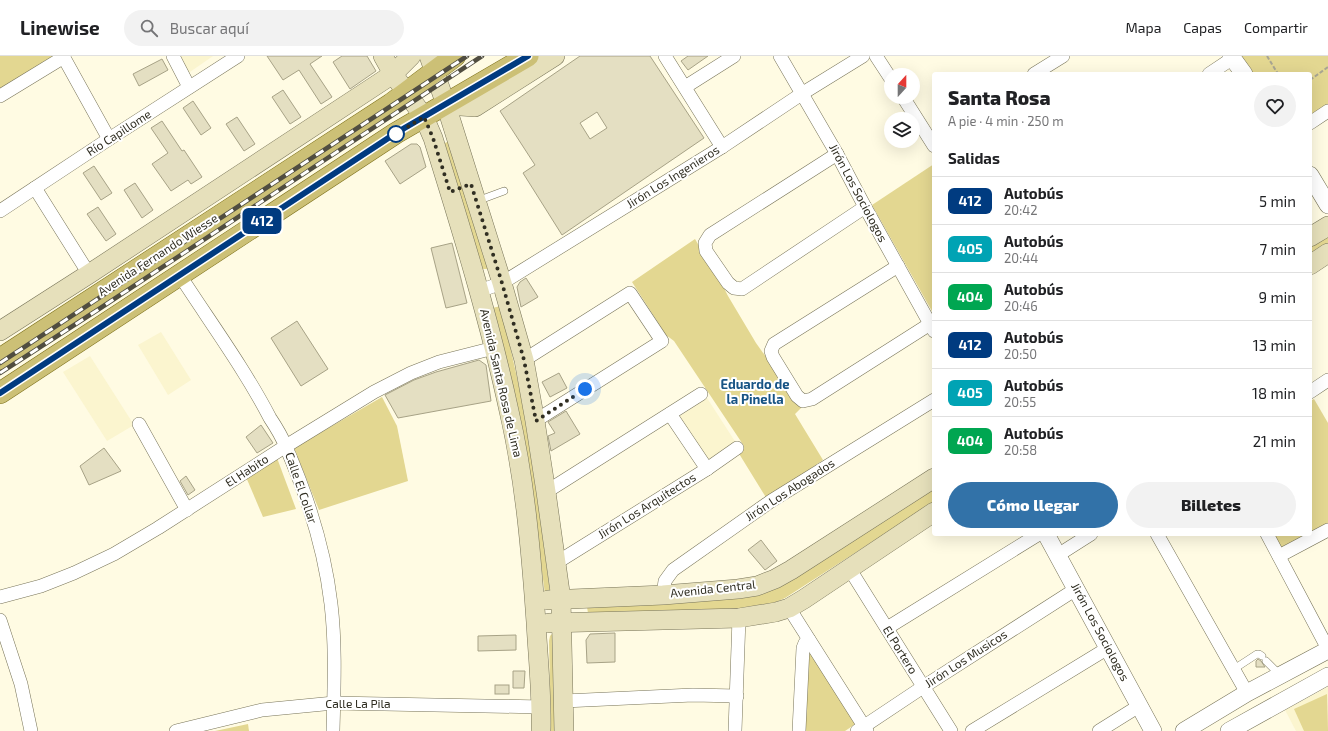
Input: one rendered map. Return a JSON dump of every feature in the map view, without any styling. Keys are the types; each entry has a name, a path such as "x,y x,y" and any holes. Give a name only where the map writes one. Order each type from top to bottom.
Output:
{"main road":[{"name":"Avenida Santa Rosa de Lima","path":"383,56 393,74 424,117 433,138 479,291 510,411 520,462 526,509 542,707 541,731"},
{"name":"Avenida Fernando Wiesse","path":"0,331 393,74 411,56"},
{"name":"Avenida Fernando Wiesse","path":"0,359 406,93 431,63 455,56"},
{"path":"0,393 396,133 528,56"},
{"path":"446,105 475,107 555,56"},
{"name":"Avenida Santa Rosa de Lima","path":"431,63 454,128 524,360 536,421 561,599 564,731"},
{"path":"433,138 454,128"},
{"path":"450,192 474,193"},
{"path":"1312,236 1328,226"},
{"path":"1312,264 1328,253"},
{"name":"Avenida Central","path":"534,600 663,595 757,586 775,579 791,570 932,479"},
{"path":"536,624 562,622 739,618 789,608 932,513"}],"street":[{"path":"173,56 189,87"},
{"name":"Río Capillome","path":"0,211 238,56"},
{"path":"665,56 722,147"},
{"path":"685,87 734,56"},
{"name":"Jirón Los Sociologos","path":"780,56 803,93 932,328"},
{"name":"Jirón Los Ingenieros","path":"479,291 502,283 722,147 803,93 863,56"},
{"path":"876,56 884,68"},
{"path":"1037,72 1063,56"},
{"path":"0,96 64,57 109,139"},
{"path":"1211,72 1232,57 1243,72"},
{"path":"907,104 932,140"},
{"path":"1312,122 1328,111"},
{"path":"837,154 710,235 705,243 706,251 728,283 734,288 742,289 865,207"},
{"path":"1312,178 1328,205"},
{"path":"35,188 89,274"},
{"path":"898,266 774,344 771,351 772,357 797,396 803,401 812,400 932,328"},
{"name":"Calle El Collar","path":"180,274 262,401 286,446 310,510 322,554 331,603 334,648 334,731"},
{"path":"524,360 630,293 662,341 536,421"},
{"name":"El Habito","path":"0,597 41,586 74,574 114,554 187,510 286,446 374,392 411,372 439,362 494,348"},
{"path":"1312,391 1328,380"},
{"path":"546,492 701,394"},
{"name":"Jirón Los Abogados","path":"663,595 665,581 673,570 771,501 932,401"},
{"path":"670,414 707,469"},
{"path":"140,424 187,510"},
{"name":"Jirón Los Arquitectos","path":"556,563 707,469 737,448"},
{"path":"1279,556 1328,530"},
{"path":"887,628 1036,536"},
{"name":"Jirón Los Sociologos","path":"1047,536 1153,731"},
{"path":"1058,555 1088,536"},
{"path":"1158,536 1247,693"},
{"path":"1184,731 1247,693 1328,650 1268,536"},
{"name":"El Portero","path":"849,568 951,731"},
{"name":"Jirón Los Musicos","path":"863,730 923,686 1076,589"},
{"path":"789,608 863,730"},
{"path":"735,731 739,618"},
{"path":"0,620 21,684 31,731"},
{"path":"799,731 803,648 805,643 809,640"},
{"path":"972,731 1108,648"},
{"path":"1229,731 1328,676"},
{"path":"564,701 693,695 736,696"},
{"name":"Calle La Pila","path":"176,731 262,710 334,703 542,707"},
{"path":"1099,731 1140,706"}],"lane":[{"path":"474,193 504,191"},
{"path":"1234,669 1259,654 1281,675"}],"path":[{"path":"1267,56 1277,72"},
{"path":"1312,79 1328,67"}],"shaded area":[{"path":"0,56 53,56 0,90"},
{"path":"179,56 213,56 187,74"},
{"path":"1237,56 1328,56 1328,107 1312,119 1312,72 1247,72"},
{"path":"450,141 488,269 482,269 442,144"},
{"path":"932,165 932,311 872,205"},
{"path":"1328,237 1328,246 1312,257 1312,245"},
{"path":"695,239 756,343 802,407 795,414 823,460 767,499 738,452 744,446 674,341 666,335 632,282"},
{"path":"501,306 520,391 534,469 550,592 545,594 531,489 492,308"},
{"path":"161,332 191,380 168,395 138,345"},
{"path":"90,356 134,425 107,441 63,372"},
{"path":"382,397 397,426 408,481 319,510 294,448"},
{"path":"707,398 736,443 707,463 677,418"},
{"path":"1314,399 1328,423 1328,523 1312,532 1312,400"},
{"path":"277,458 296,509 263,517 246,477"},
{"path":"932,490 932,503 785,598 763,608 589,619 587,607 745,598 760,593"},
{"path":"1275,536 1304,536 1281,548"},
{"path":"552,634 560,731 551,731 549,641"},
{"path":"810,651 857,723 845,731 803,731 808,652"},
{"path":"1328,687 1328,731 1296,731 1285,710"},
{"path":"1327,694 1328,731 1304,731 1294,709"},
{"path":"248,724 249,731 215,731"}],"building":[{"path":"267,56 322,56 310,64 332,97 321,104 299,70 283,80"},
{"path":"342,56 367,56 376,71 350,89 333,62"},
{"path":"580,56 650,56 704,138 562,235 523,173 535,165 500,111","holes":["597,112 607,128 590,139 580,123"]},
{"path":"688,56 708,56 688,70 681,61"},
{"path":"162,59 168,70 139,86 133,74"},
{"path":"283,90 301,117 290,124 272,97"},
{"path":"193,101 211,128 201,135 183,108"},
{"path":"237,117 255,144 244,151 226,124"},
{"path":"162,121 202,177 191,184 188,180 171,191 152,164 168,153 151,128"},
{"path":"411,144 417,144 420,147 426,167 400,184 385,161"},
{"path":"94,166 112,193 101,200 83,173"},
{"path":"135,183 153,210 142,218 124,190"},
{"path":"98,207 116,234 106,241 87,214"},
{"path":"452,243 467,303 446,308 431,248"},
{"path":"526,278 538,297 521,307 517,287 520,282"},
{"path":"297,321 328,369 301,386 271,338"},
{"path":"479,360 486,365 491,401 398,418 385,395 414,380"},
{"path":"559,373 567,388 550,397 542,382"},
{"path":"566,411 580,434 551,451 548,436 555,433 548,422"},
{"path":"261,425 273,443 257,453 246,437"},
{"path":"104,448 121,471 89,485 80,466"},
{"path":"186,476 195,490 188,495 180,481"},
{"path":"761,540 777,561 765,570 748,550"},
{"path":"615,633 615,662 587,663 586,640 590,634"},
{"path":"516,635 516,650 478,651 478,636"},
{"path":"1258,659 1265,667 1256,667 1256,661"},
{"path":"513,671 525,671 524,688 513,688"},
{"path":"495,685 509,685 509,694 495,694"}],"railway":[{"path":"0,363 467,56"},
{"path":"0,373 482,56"}],"bus line":[{"name":"412","path":"0,393 396,133 528,56"}],"district":[{"name":"Eduardo de la Pinella","path":"755,392"}],"route":[{"path":"396,134 424,117 433,138 450,192 471,184 524,360 536,421 585,389"}]}
